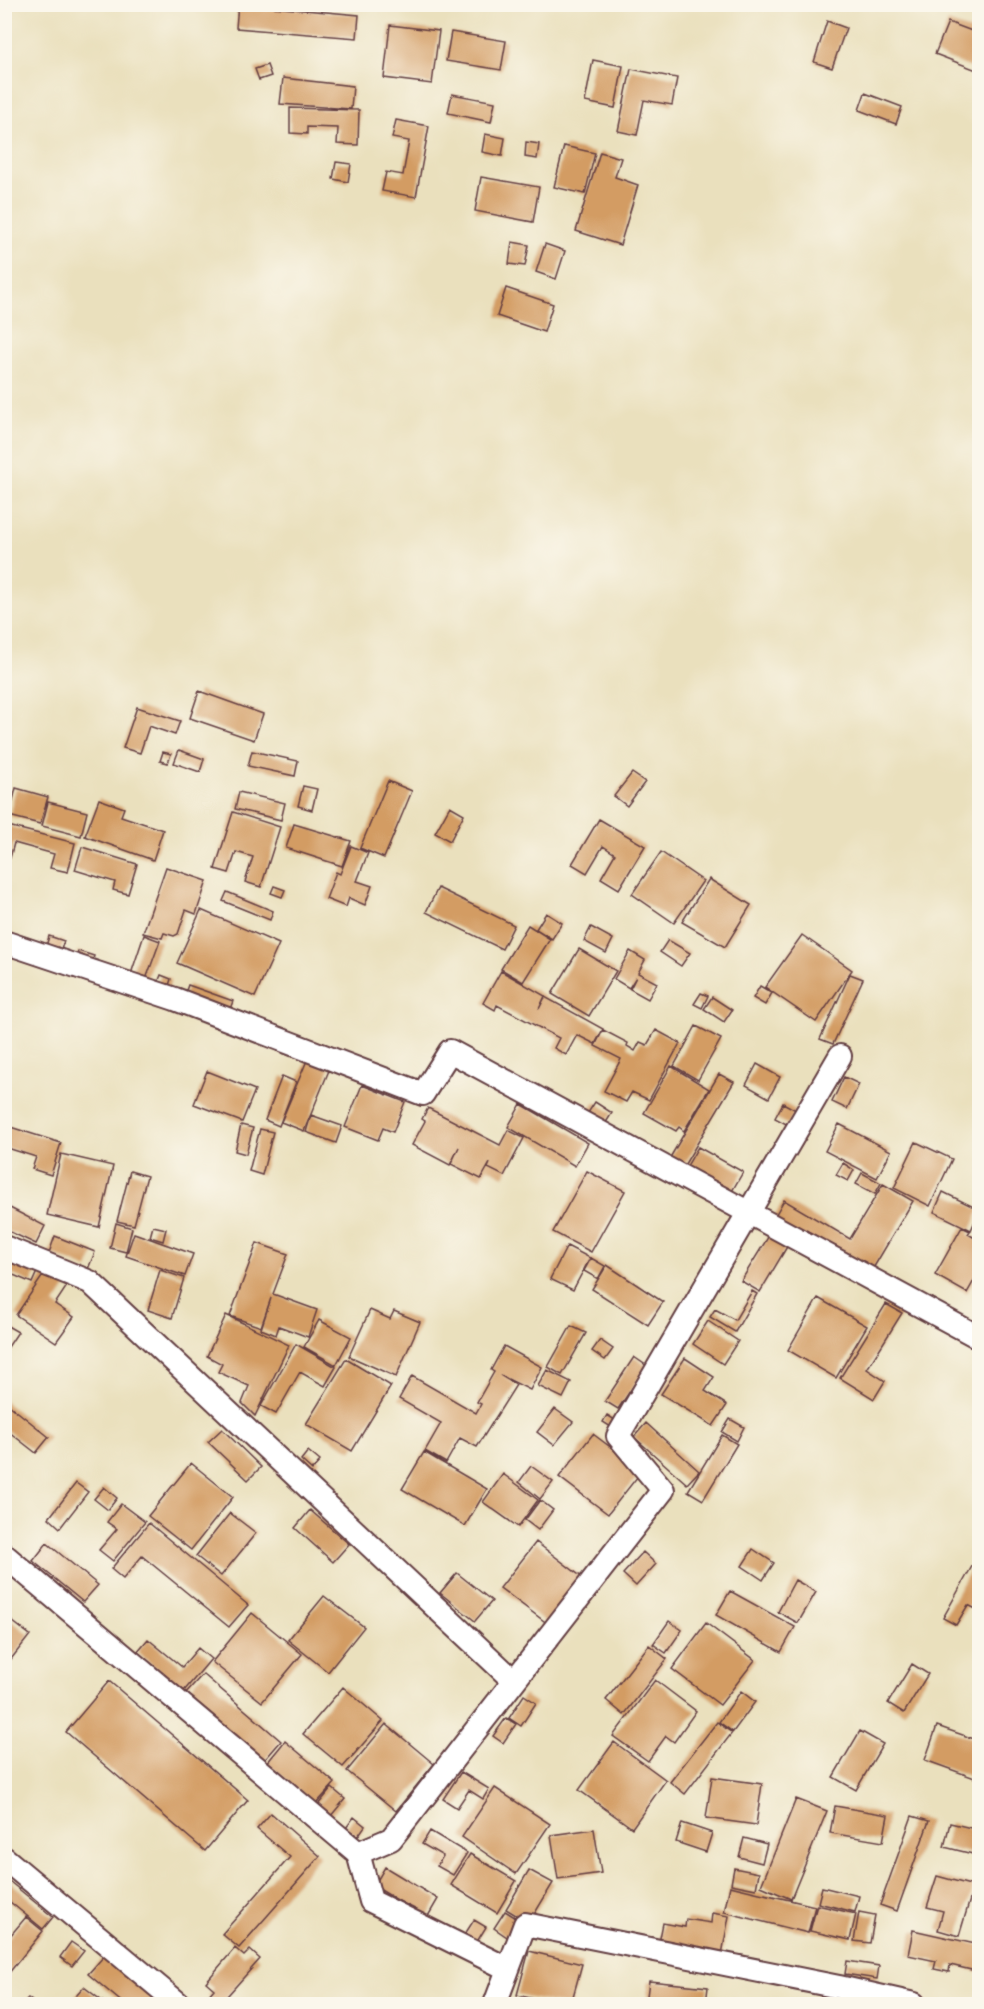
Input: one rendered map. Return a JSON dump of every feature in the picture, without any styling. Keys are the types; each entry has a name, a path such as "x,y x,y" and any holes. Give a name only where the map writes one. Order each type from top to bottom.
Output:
{"street":[{"path":"4,942 175,999 423,1094 450,1051 980,1338"},
{"path":"358,1853 391,1839 663,1490 618,1436 840,1056"},
{"path":"4,1247 90,1282 514,1681"},
{"path":"4,1555 358,1853 371,1901 508,1970"},
{"path":"4,1858 179,2004"},
{"path":"495,2004 525,1924 827,1984 914,2004"}],"building":[{"path":"238,4 359,15 357,38 236,28"},
{"path":"827,21 846,28 832,68 814,62"},
{"path":"948,22 980,34 979,71 935,54"},
{"path":"390,25 439,31 432,84 384,78"},
{"path":"451,32 506,41 501,70 446,61"},
{"path":"593,60 623,66 615,108 585,102"},
{"path":"267,65 271,76 259,80 255,69"},
{"path":"631,69 677,78 672,105 644,100 637,135 618,131"},
{"path":"283,78 353,86 351,109 280,104"},
{"path":"865,93 902,107 896,124 859,110"},
{"path":"452,94 495,102 491,122 448,113"},
{"path":"290,108 359,110 358,145 337,144 338,128 307,127 307,134 290,133"},
{"path":"396,120 429,126 416,197 382,191 386,172 403,175 409,141 392,138"},
{"path":"485,134 505,138 502,156 482,152"},
{"path":"526,142 539,144 537,159 525,157"},
{"path":"564,146 595,153 585,194 554,187"},
{"path":"600,152 621,158 615,177 638,185 620,245 576,231"},
{"path":"336,162 351,164 348,182 333,179"},
{"path":"481,177 539,187 533,222 475,211"},
{"path":"512,242 529,245 525,266 509,264"},
{"path":"545,244 565,251 556,279 536,272"},
{"path":"506,288 553,304 544,332 497,316"},
{"path":"199,691 263,714 254,740 190,718"},
{"path":"137,707 180,721 175,735 149,726 140,753 123,748"},
{"path":"179,750 204,759 200,772 174,763"},
{"path":"252,751 298,761 295,776 248,766"},
{"path":"163,752 171,754 168,763 160,761"},
{"path":"632,773 645,782 627,806 614,796"},
{"path":"388,781 412,791 384,858 360,848"},
{"path":"303,786 317,789 312,810 298,806"},
{"path":"16,788 48,797 40,824 9,816"},
{"path":"239,792 285,803 281,820 235,809"},
{"path":"99,799 124,808 121,816 163,830 153,860 85,836"},
{"path":"48,802 87,812 81,836 42,826"},
{"path":"450,806 464,814 450,841 435,833"},
{"path":"233,812 280,827 261,887 245,882 253,857 236,852 229,873 215,869"},
{"path":"599,819 645,846 619,889 601,878 615,854 603,846 587,873 572,864"},
{"path":"294,824 351,841 342,866 286,848"},
{"path":"8,826 75,843 68,872 50,868 54,854 14,843 10,858 4,856 4,840"},
{"path":"351,846 368,853 357,881 372,886 365,905 349,898 346,907 326,899 336,872 340,874"},
{"path":"82,847 137,864 128,894 113,890 115,882 75,870"},
{"path":"661,852 703,881 674,923 632,894"},
{"path":"166,867 207,881 196,914 186,910 178,934 174,936 164,933 162,938 143,933"},
{"path":"709,879 751,905 725,947 682,922"},
{"path":"274,886 285,890 282,897 271,893"},
{"path":"438,888 514,925 502,949 426,912"},
{"path":"227,892 273,911 270,920 223,901"},
{"path":"201,910 279,944 255,997 177,963"},
{"path":"546,913 562,923 552,939 536,929"},
{"path":"528,925 550,939 523,982 501,969"},
{"path":"591,927 613,939 606,953 584,941"},
{"path":"144,935 160,941 145,982 130,977"},
{"path":"802,935 852,970 816,1022 765,987"},
{"path":"49,936 64,941 59,955 45,950"},
{"path":"668,940 690,953 681,966 660,952"},
{"path":"579,949 616,971 589,1016 552,994"},
{"path":"78,951 94,956 91,966 75,960"},
{"path":"630,951 645,960 638,973 657,983 648,999 630,989 636,977 629,988 614,979"},
{"path":"501,971 545,996 539,1009 545,997 603,1029 595,1044 577,1035 566,1055 554,1048 559,1038 497,1005 495,1010 483,1003"},
{"path":"850,974 863,979 833,1044 820,1039"},
{"path":"161,975 171,979 168,989 157,985"},
{"path":"188,985 233,1001 229,1012 184,996"},
{"path":"760,986 772,993 765,1005 753,998"},
{"path":"701,993 708,996 702,1008 694,1004"},
{"path":"712,997 732,1010 724,1022 704,1009"},
{"path":"696,1026 721,1039 698,1080 674,1066"},
{"path":"603,1030 628,1043 627,1046 635,1051 640,1042 647,1045 656,1030 680,1043 649,1100 632,1092 626,1102 604,1091 621,1059 595,1046"},
{"path":"308,1058 330,1068 304,1131 281,1122"},
{"path":"757,1064 780,1077 769,1098 746,1085"},
{"path":"671,1066 709,1089 684,1131 679,1127 676,1131 644,1113"},
{"path":"207,1071 255,1090 242,1122 194,1104"},
{"path":"719,1074 734,1082 682,1169 668,1161"},
{"path":"282,1076 296,1082 279,1126 265,1120"},
{"path":"844,1077 859,1084 847,1109 832,1102"},
{"path":"362,1085 405,1102 393,1132 383,1128 378,1140 345,1127"},
{"path":"595,1102 612,1113 602,1129 584,1119"},
{"path":"783,1103 796,1110 788,1125 775,1118"},
{"path":"521,1104 588,1143 575,1166 508,1127"},
{"path":"428,1108 500,1145 508,1130 524,1138 504,1176 488,1168 490,1163 481,1179 451,1164 459,1147 450,1165 412,1145 425,1121 422,1119"},
{"path":"311,1115 342,1126 336,1143 306,1132"},
{"path":"839,1124 891,1151 877,1178 825,1151"},
{"path":"4,1125 61,1143 51,1175 32,1169 36,1157 4,1147"},
{"path":"241,1125 253,1128 246,1154 235,1151"},
{"path":"260,1129 273,1132 262,1175 249,1171"},
{"path":"916,1142 952,1159 930,1206 894,1188"},
{"path":"698,1147 743,1172 728,1198 683,1173"},
{"path":"61,1154 113,1166 99,1227 47,1215"},
{"path":"843,1163 854,1170 848,1181 836,1175"},
{"path":"130,1171 147,1176 134,1225 117,1221"},
{"path":"587,1171 625,1191 591,1252 553,1232"},
{"path":"862,1173 881,1183 875,1194 856,1184"},
{"path":"883,1184 913,1201 868,1277 772,1221 784,1200 850,1239"},
{"path":"943,1192 980,1210 971,1230 934,1212"},
{"path":"8,1207 45,1226 36,1244 4,1229 4,1214"},
{"path":"116,1223 132,1228 126,1252 110,1248"},
{"path":"153,1226 166,1229 163,1241 150,1237"},
{"path":"962,1227 970,1231 968,1234 980,1241 980,1270 967,1293 935,1275"},
{"path":"134,1233 193,1254 185,1276 126,1256"},
{"path":"770,1234 788,1245 760,1292 741,1281"},
{"path":"55,1236 95,1252 88,1269 49,1253"},
{"path":"257,1243 288,1254 273,1294 317,1310 308,1337 279,1326 276,1335 261,1329 271,1298 261,1327 230,1316"},
{"path":"567,1246 590,1258 573,1290 550,1279"},
{"path":"4,1249 40,1265 32,1283 4,1271"},
{"path":"591,1258 605,1266 598,1279 584,1271"},
{"path":"607,1265 663,1302 648,1325 592,1289"},
{"path":"160,1270 184,1278 172,1318 148,1310"},
{"path":"46,1271 67,1286 55,1304 74,1317 56,1342 16,1315"},
{"path":"752,1291 757,1294 735,1332 710,1317 715,1309 735,1320"},
{"path":"818,1298 867,1326 836,1378 788,1350"},
{"path":"886,1304 902,1313 867,1369 885,1381 874,1399 840,1378"},
{"path":"370,1310 390,1319 394,1311 420,1322 396,1377 349,1356"},
{"path":"226,1315 289,1345 255,1416 242,1403 249,1386 218,1372 222,1364 207,1356"},
{"path":"319,1320 351,1337 336,1365 304,1347"},
{"path":"708,1321 738,1341 723,1364 693,1344"},
{"path":"4,1324 18,1332 4,1353"},
{"path":"571,1326 586,1333 562,1375 548,1367"},
{"path":"600,1340 613,1349 605,1360 592,1351"},
{"path":"296,1344 336,1367 325,1386 300,1372 276,1414 261,1406"},
{"path":"504,1346 542,1367 530,1390 500,1375 516,1385 477,1447 460,1438 446,1463 425,1451 441,1423 399,1399 412,1376 476,1413 481,1404 477,1402 494,1372 491,1370"},
{"path":"634,1357 647,1366 618,1409 605,1401"},
{"path":"685,1358 714,1377 705,1391 727,1405 713,1426 661,1394"},
{"path":"346,1359 391,1386 352,1451 306,1424"},
{"path":"547,1370 571,1382 563,1398 538,1386"},
{"path":"4,1401 49,1437 36,1453 4,1428"},
{"path":"555,1409 573,1422 554,1445 537,1432"},
{"path":"607,1415 615,1420 611,1427 603,1422"},
{"path":"730,1419 744,1427 737,1441 722,1432"},
{"path":"646,1423 699,1471 687,1484 634,1437"},
{"path":"222,1429 261,1467 248,1480 208,1442"},
{"path":"593,1434 642,1471 608,1514 559,1477"},
{"path":"722,1435 737,1444 703,1500 688,1491"},
{"path":"308,1451 320,1461 312,1470 301,1460"},
{"path":"424,1452 487,1489 465,1526 402,1489"},
{"path":"191,1463 233,1497 191,1550 148,1516"},
{"path":"531,1466 553,1482 540,1499 519,1482"},
{"path":"503,1474 538,1500 518,1527 483,1502"},
{"path":"76,1483 88,1492 60,1528 49,1518"},
{"path":"104,1487 117,1498 108,1510 94,1499"},
{"path":"540,1500 553,1510 538,1530 525,1520"},
{"path":"121,1504 145,1522 113,1561 99,1550 117,1529 107,1522"},
{"path":"310,1510 349,1544 333,1562 295,1528"},
{"path":"230,1513 256,1533 221,1576 196,1556"},
{"path":"149,1523 248,1605 229,1627 142,1556 123,1579 111,1569"},
{"path":"536,1542 583,1578 548,1624 500,1588"},
{"path":"47,1543 98,1585 83,1602 33,1561"},
{"path":"753,1549 774,1563 763,1580 742,1566"},
{"path":"643,1552 656,1564 636,1586 623,1574"},
{"path":"980,1552 980,1611 968,1605 956,1625 943,1618"},
{"path":"457,1573 492,1601 475,1621 440,1593"},
{"path":"795,1580 816,1592 798,1623 778,1612"},
{"path":"730,1591 795,1627 781,1652 716,1615"},
{"path":"324,1596 364,1627 328,1672 288,1640"},
{"path":"252,1613 302,1654 262,1702 212,1662"},
{"path":"4,1615 30,1635 4,1668"},
{"path":"669,1621 682,1630 666,1653 653,1644"},
{"path":"706,1623 755,1660 720,1705 672,1669"},
{"path":"148,1639 182,1667 198,1648 211,1659 184,1691 137,1652"},
{"path":"649,1645 667,1659 624,1715 606,1700"},
{"path":"912,1664 928,1674 904,1713 888,1703"},
{"path":"203,1674 281,1741 262,1763 184,1695"},
{"path":"655,1680 696,1711 674,1742 666,1736 648,1761 613,1736"},
{"path":"109,1681 248,1800 205,1851 66,1732"},
{"path":"343,1687 383,1721 343,1767 303,1734"},
{"path":"741,1691 755,1702 733,1732 719,1722"},
{"path":"524,1695 536,1703 521,1726 509,1718"},
{"path":"4,1704 12,1710 4,1719"},
{"path":"506,1718 516,1724 503,1743 493,1736"},
{"path":"717,1722 732,1733 685,1794 670,1782"},
{"path":"386,1724 434,1764 396,1811 347,1771"},
{"path":"937,1726 980,1741 980,1780 925,1760"},
{"path":"860,1731 883,1744 856,1790 833,1777"},
{"path":"285,1741 335,1783 315,1805 267,1763"},
{"path":"614,1742 666,1780 632,1828 579,1790"},
{"path":"461,1772 489,1789 483,1799 469,1790 457,1808 443,1799"},
{"path":"712,1777 762,1784 756,1825 706,1818"},
{"path":"332,1788 345,1799 330,1817 317,1806"},
{"path":"495,1788 550,1824 516,1874 462,1837"},
{"path":"796,1799 827,1811 791,1899 761,1886"},
{"path":"835,1806 888,1815 883,1842 830,1833"},
{"path":"271,1813 320,1856 239,1948 222,1934 290,1857 257,1829"},
{"path":"912,1816 929,1821 897,1911 880,1905"},
{"path":"354,1817 365,1826 358,1836 346,1828"},
{"path":"682,1823 712,1833 706,1852 676,1842"},
{"path":"950,1823 980,1830 977,1855 944,1847"},
{"path":"594,1829 601,1873 558,1879 551,1835"},
{"path":"430,1831 467,1853 453,1875 437,1866 443,1856 422,1844"},
{"path":"744,1838 767,1844 762,1863 739,1857"},
{"path":"470,1854 516,1881 497,1913 451,1885"},
{"path":"385,1867 438,1899 427,1918 374,1886"},
{"path":"734,1868 759,1873 756,1889 731,1884"},
{"path":"529,1870 553,1883 529,1923 506,1909"},
{"path":"937,1876 974,1886 959,1936 938,1930 943,1911 927,1907"},
{"path":"4,1877 53,1917 43,1929 4,1897"},
{"path":"730,1886 815,1906 808,1933 724,1912"},
{"path":"822,1887 859,1896 855,1912 818,1903"},
{"path":"817,1905 856,1914 850,1940 810,1931"},
{"path":"505,1911 518,1919 507,1937 494,1928"},
{"path":"859,1912 875,1915 870,1943 854,1941"},
{"path":"712,1913 729,1916 721,1960 658,1948 663,1923 685,1927 686,1919 711,1923"},
{"path":"26,1917 43,1931 4,1979 4,1943"},
{"path":"474,1920 486,1927 475,1945 463,1937"},
{"path":"913,1930 980,1945 980,1972 950,1965 949,1972 934,1969 936,1961 908,1955"},
{"path":"71,1942 84,1951 72,1966 60,1957"},
{"path":"235,1948 244,1956 250,1950 260,1959 220,2004 217,2004 208,1996 214,1989 206,1982"},
{"path":"529,1951 582,1964 571,2004 556,2004 517,1995"},
{"path":"105,1955 154,1997 148,2004 124,2004 88,1974"},
{"path":"847,1961 879,1966 877,1979 845,1974"},
{"path":"649,1981 708,1987 706,2004 646,2004"},
{"path":"84,1987 106,2004 69,2004"},
{"path":"28,1998 36,2004 22,2004"}]}
